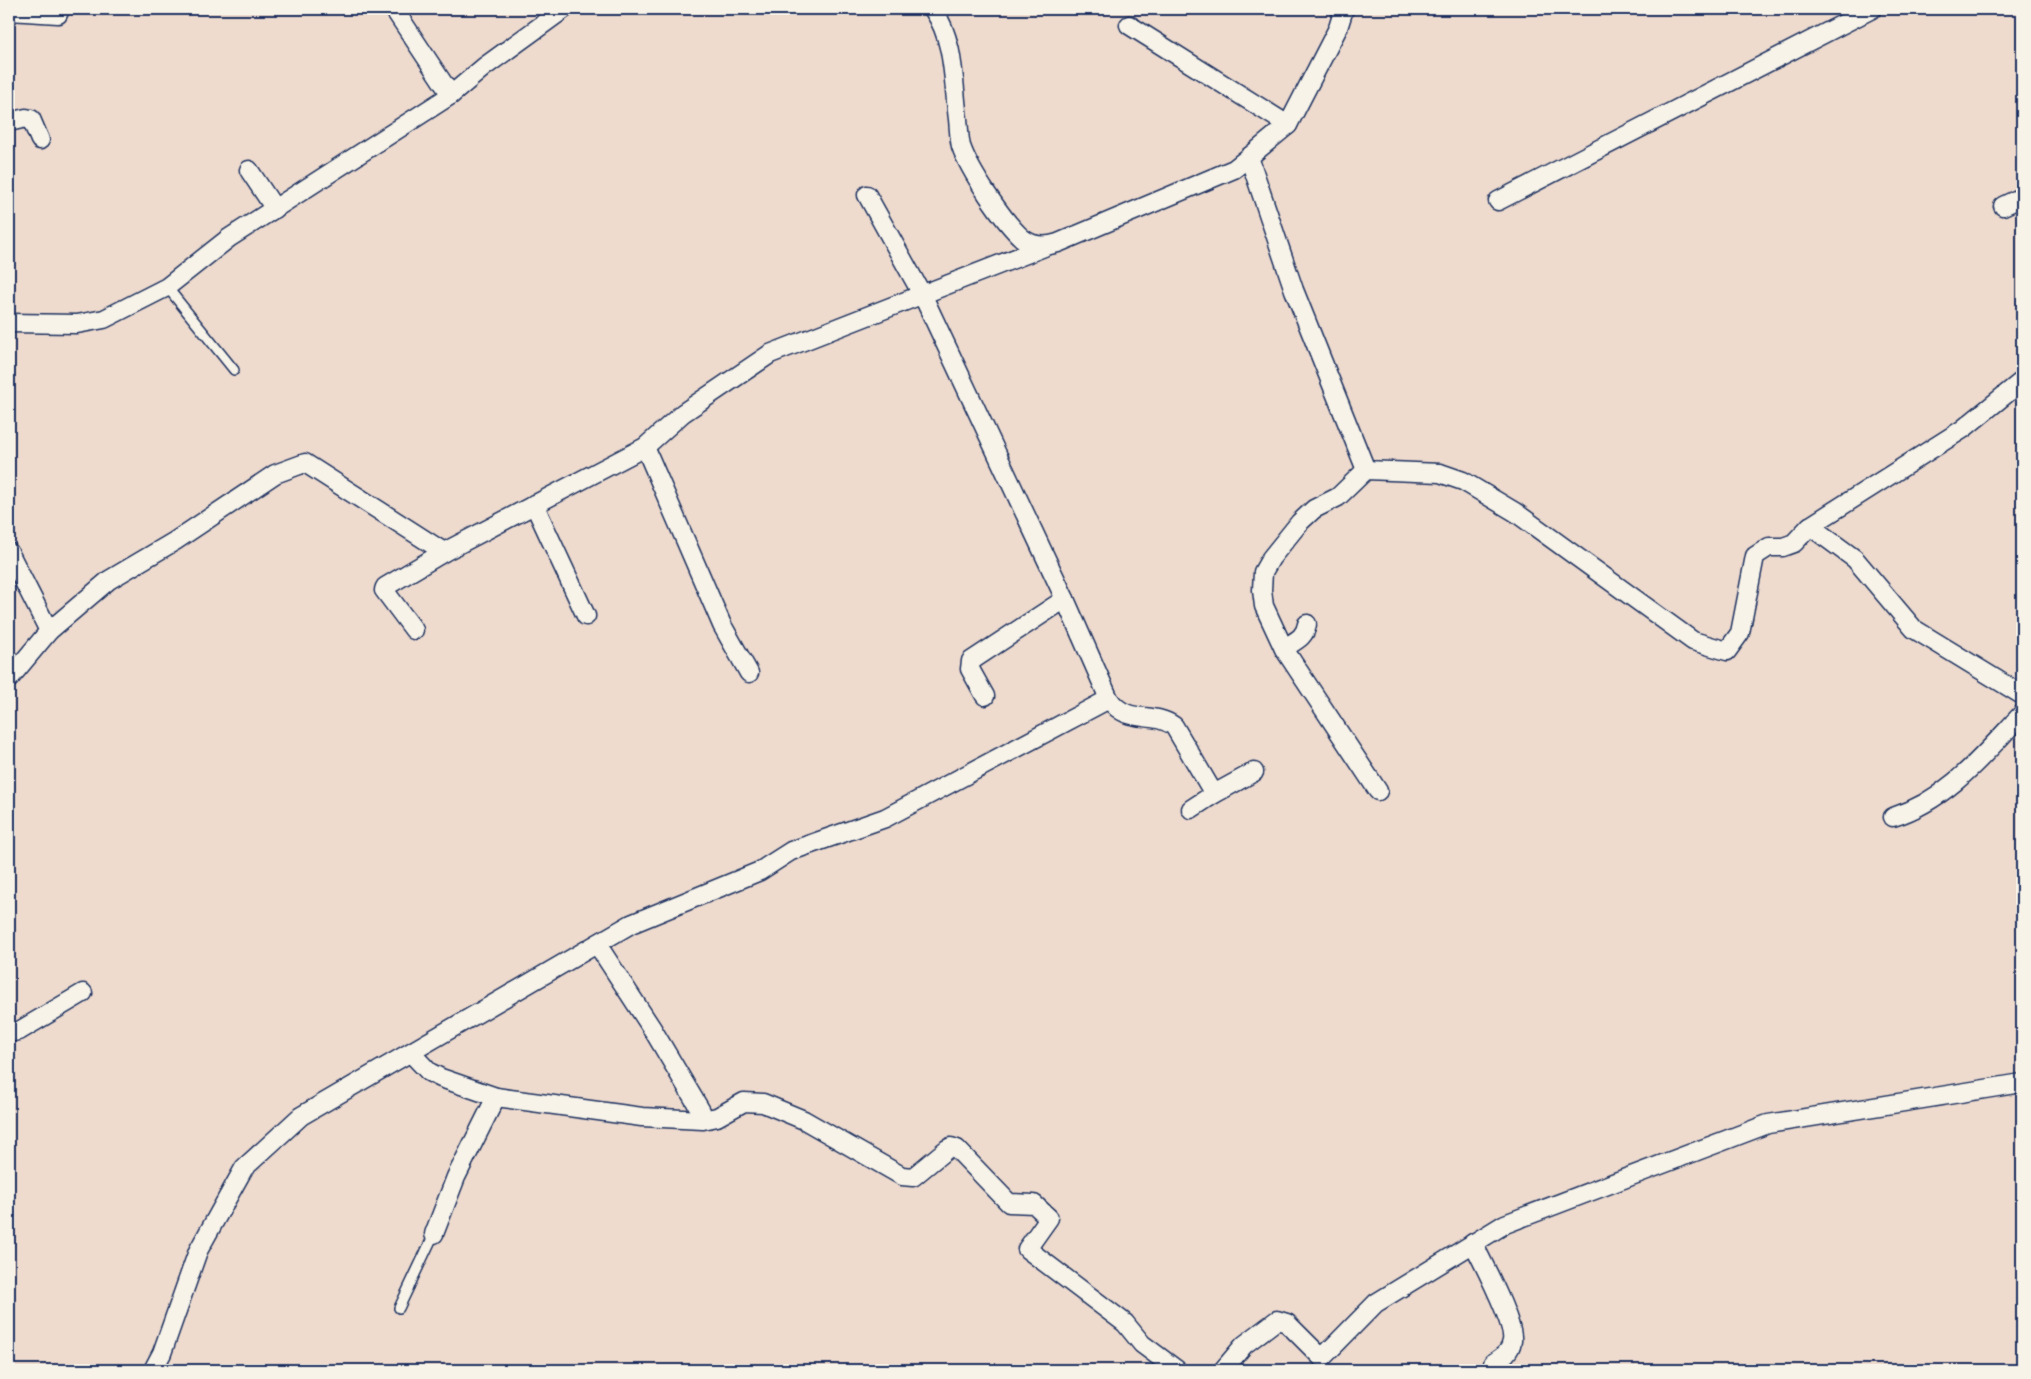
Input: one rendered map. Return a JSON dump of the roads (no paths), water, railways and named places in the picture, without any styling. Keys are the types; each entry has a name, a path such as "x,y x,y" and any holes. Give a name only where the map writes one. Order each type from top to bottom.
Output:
{"street":[{"path":"9,11 58,14 60,9"},
{"path":"394,9 451,95"},
{"path":"9,323 77,324 104,319 166,288 229,238 451,95 484,67 564,9"},
{"path":"933,9 940,19 954,69 961,146 980,183 1023,239 1044,247"},
{"path":"414,630 384,590 385,587 444,552 645,447 683,413 770,354 1058,243 1234,169 1288,125 1338,28 1344,9"},
{"path":"1498,200 1872,9"},
{"path":"1129,25 1288,125"},
{"path":"9,122 26,118 32,120 40,140"},
{"path":"1249,158 1294,290 1325,372 1366,470"},
{"path":"249,170 276,209"},
{"path":"867,195 922,296 1063,589 1065,599 1109,699 1122,713 1168,721 1174,726 1214,794"},
{"path":"2003,206 2022,197"},
{"path":"1378,791 1284,648 1264,606 1262,590 1263,572 1271,558 1300,522 1314,509 1338,497 1366,470 1440,473 1463,481 1515,512 1693,641 1727,651 1740,633 1756,556 1769,547 1783,547 1794,543 1810,526 1962,429 2022,381"},
{"path":"645,447 722,625 749,673"},
{"path":"9,679 49,631 109,580 175,541 274,474 305,464 444,552"},
{"path":"534,504 586,616"},
{"path":"1810,526 1855,559 1914,629 2022,695"},
{"path":"9,552 49,631"},
{"path":"985,696 970,669 971,661 1065,599"},
{"path":"1284,648 1300,638 1306,631 1307,624"},
{"path":"153,1370 162,1353 198,1251 244,1168 301,1116 631,924 760,871 791,851 885,818 1109,699"},
{"path":"1893,817 1930,800 1964,776 2022,714"},
{"path":"1190,809 1254,772"},
{"path":"598,944 653,1030 701,1111"},
{"path":"9,1032 19,1031 82,993"},
{"path":"411,1053 429,1072 496,1097 642,1117 703,1120 717,1117 744,1102 763,1103 804,1120 902,1176 913,1177 947,1149 951,1147 957,1149 1009,1203 1034,1204 1049,1218 1027,1248 1125,1323 1142,1344 1177,1370"},
{"path":"1222,1370 1244,1346 1277,1320 1287,1323 1322,1358 1376,1303 1505,1224 1768,1124 2022,1083"},
{"path":"434,1234 456,1177 496,1097"},
{"path":"1473,1243 1498,1294 1513,1339 1508,1354 1492,1363 1492,1370"}],"lane":[{"path":"166,288 234,370"},
{"path":"399,1308 434,1234"}]}
